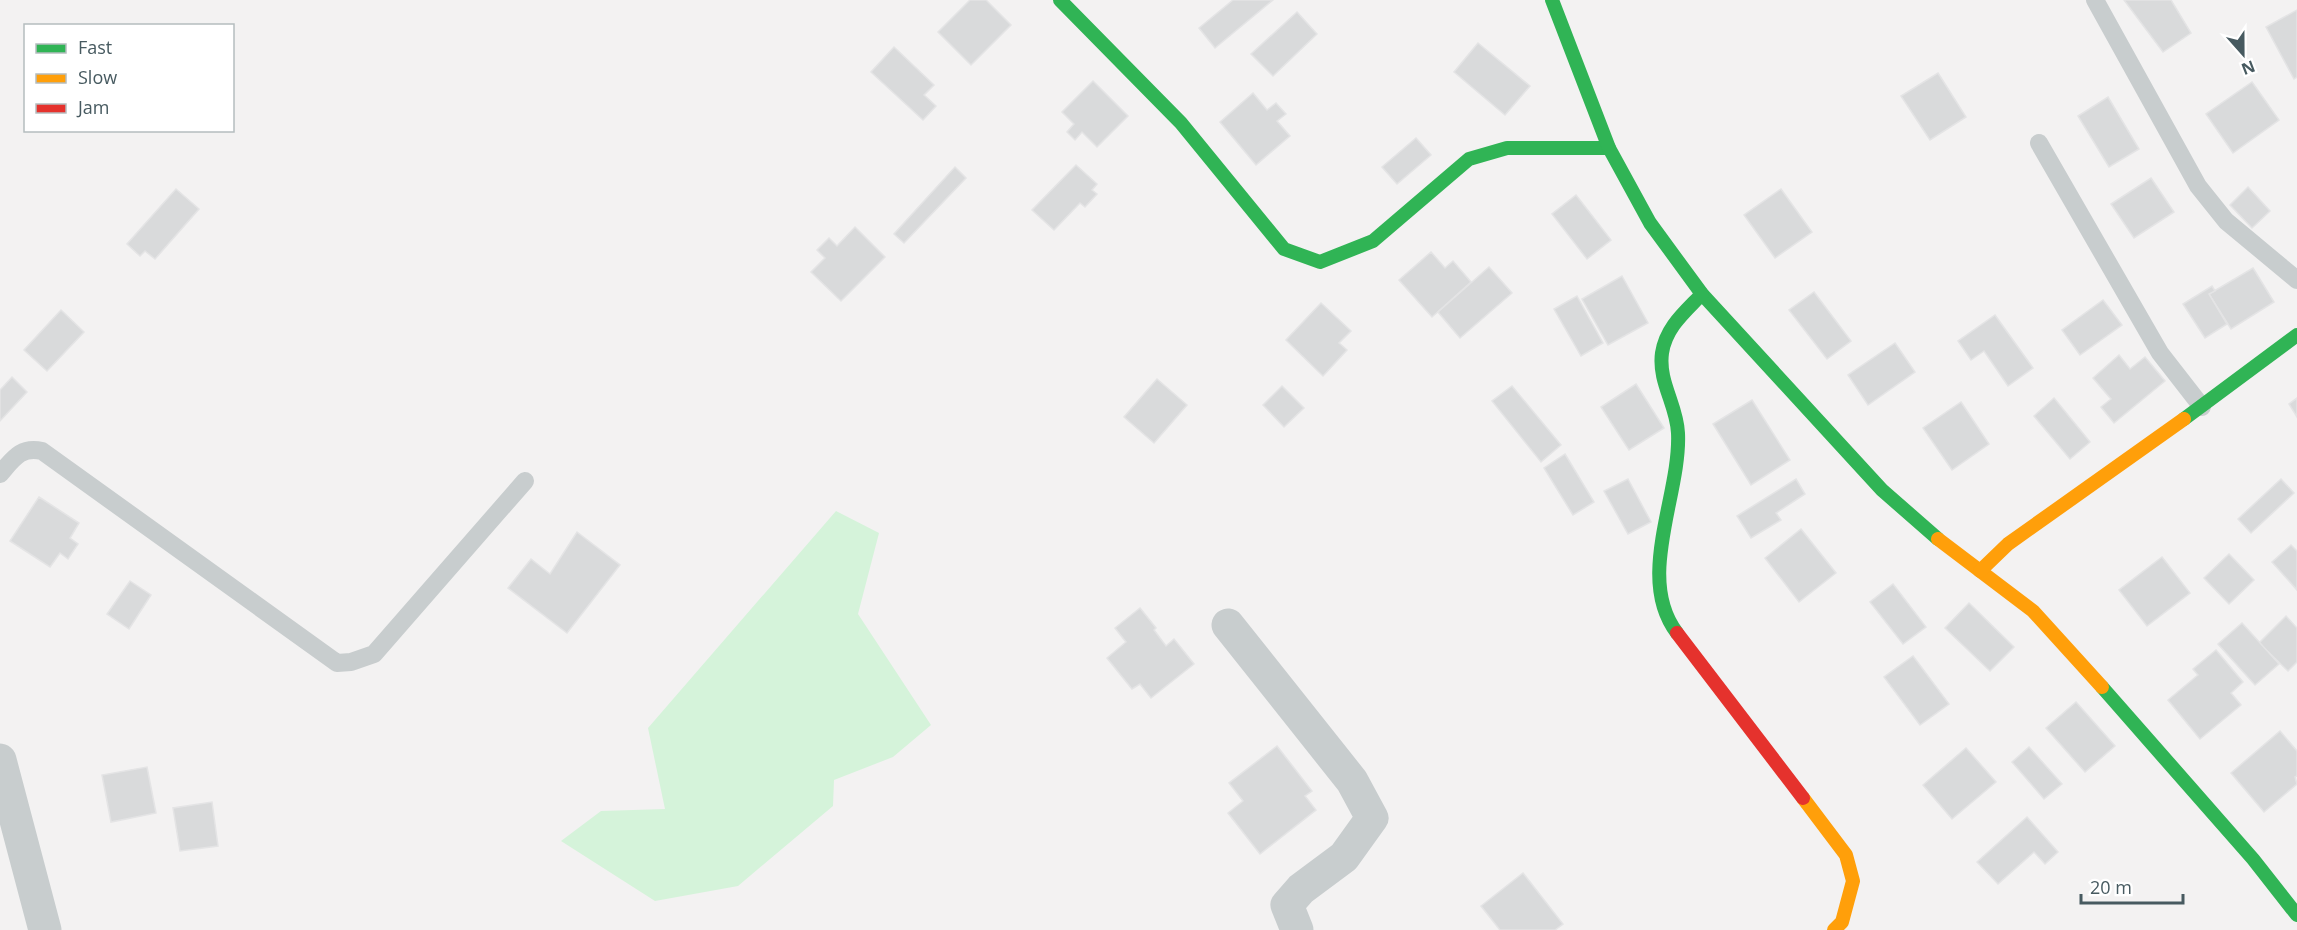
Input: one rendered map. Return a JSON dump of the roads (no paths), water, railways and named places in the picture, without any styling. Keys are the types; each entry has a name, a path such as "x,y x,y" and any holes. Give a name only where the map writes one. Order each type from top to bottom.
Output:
{"street":[{"path":"1060,0 1181,123 1284,249 1320,262 1373,241 1469,159 1507,148 1609,148"},
{"path":"1552,0 1609,148 1650,223 1702,294 1882,490 1934,536 2033,611 2152,742 2253,859 2297,915"},
{"path":"1702,294 1670,327 1662,353 1662,378 1678,431 1676,474 1661,548 1660,593 1671,625 1846,855 1853,881 1842,922 1834,930"},
{"path":"1980,571 2018,537 2202,408 2297,335"},
{"path":"1228,625 1352,781 1372,818 1344,857 1301,889 1287,905 1297,930"},
{"path":"0,760 45,930"}],"lane":[{"path":"2095,0 2198,186 2226,221 2297,280"},
{"path":"2039,143 2160,353 2202,408"},
{"path":"0,474 18,453 30,448 42,451 337,663 351,662 374,654 525,481"}]}
